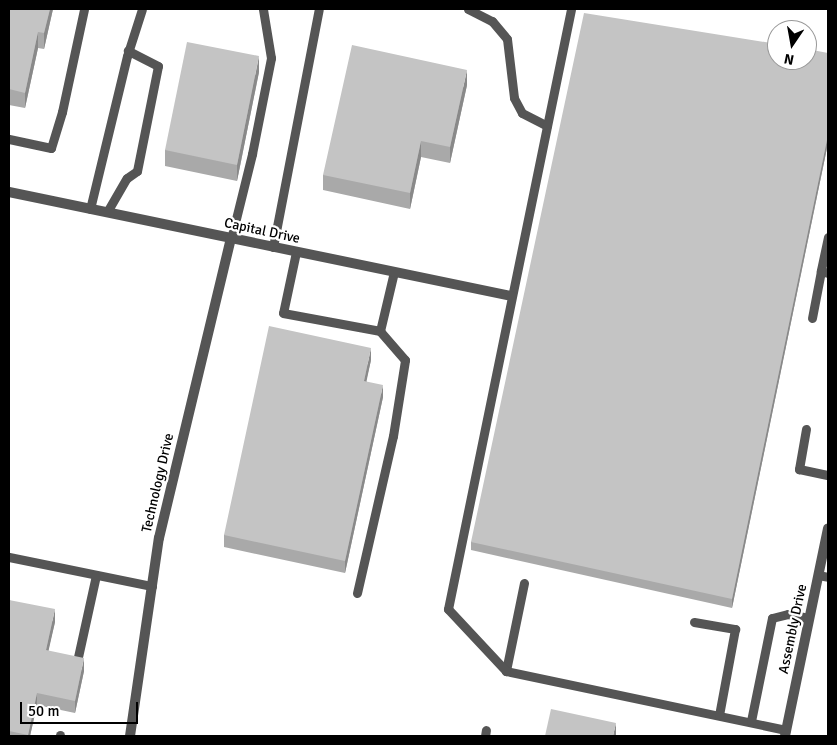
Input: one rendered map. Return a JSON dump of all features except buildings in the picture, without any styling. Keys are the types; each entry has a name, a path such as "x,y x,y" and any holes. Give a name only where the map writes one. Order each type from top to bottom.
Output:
{"street":[{"name":"Capital Drive","path":"9,192 511,296"},
{"name":"Technology Drive","path":"130,736 159,538 231,239"},
{"name":"Assembly Drive","path":"785,733 809,618 823,576 828,528"}],"lane":[{"path":"9,139 51,148 62,112 84,9"},
{"path":"90,209 128,52 142,9"},
{"path":"231,239 252,154 271,58 263,9"},
{"path":"273,248 319,9"},
{"path":"468,9 492,21 507,39 514,98 522,113 547,126"},
{"path":"571,9 448,609 506,671 751,721 785,733"},
{"path":"107,212 127,178 138,171 158,66 128,52"},
{"path":"812,318 825,272 828,238"},
{"path":"296,252 284,313 380,331 405,360 393,436 357,593"},
{"path":"380,331 394,272"},
{"path":"806,429 799,469 828,475"},
{"path":"9,557 152,586"},
{"path":"78,657 96,575"},
{"path":"506,671 524,583"},
{"path":"751,721 772,618 788,614 809,618"},
{"path":"694,622 736,630 719,715"}]}
